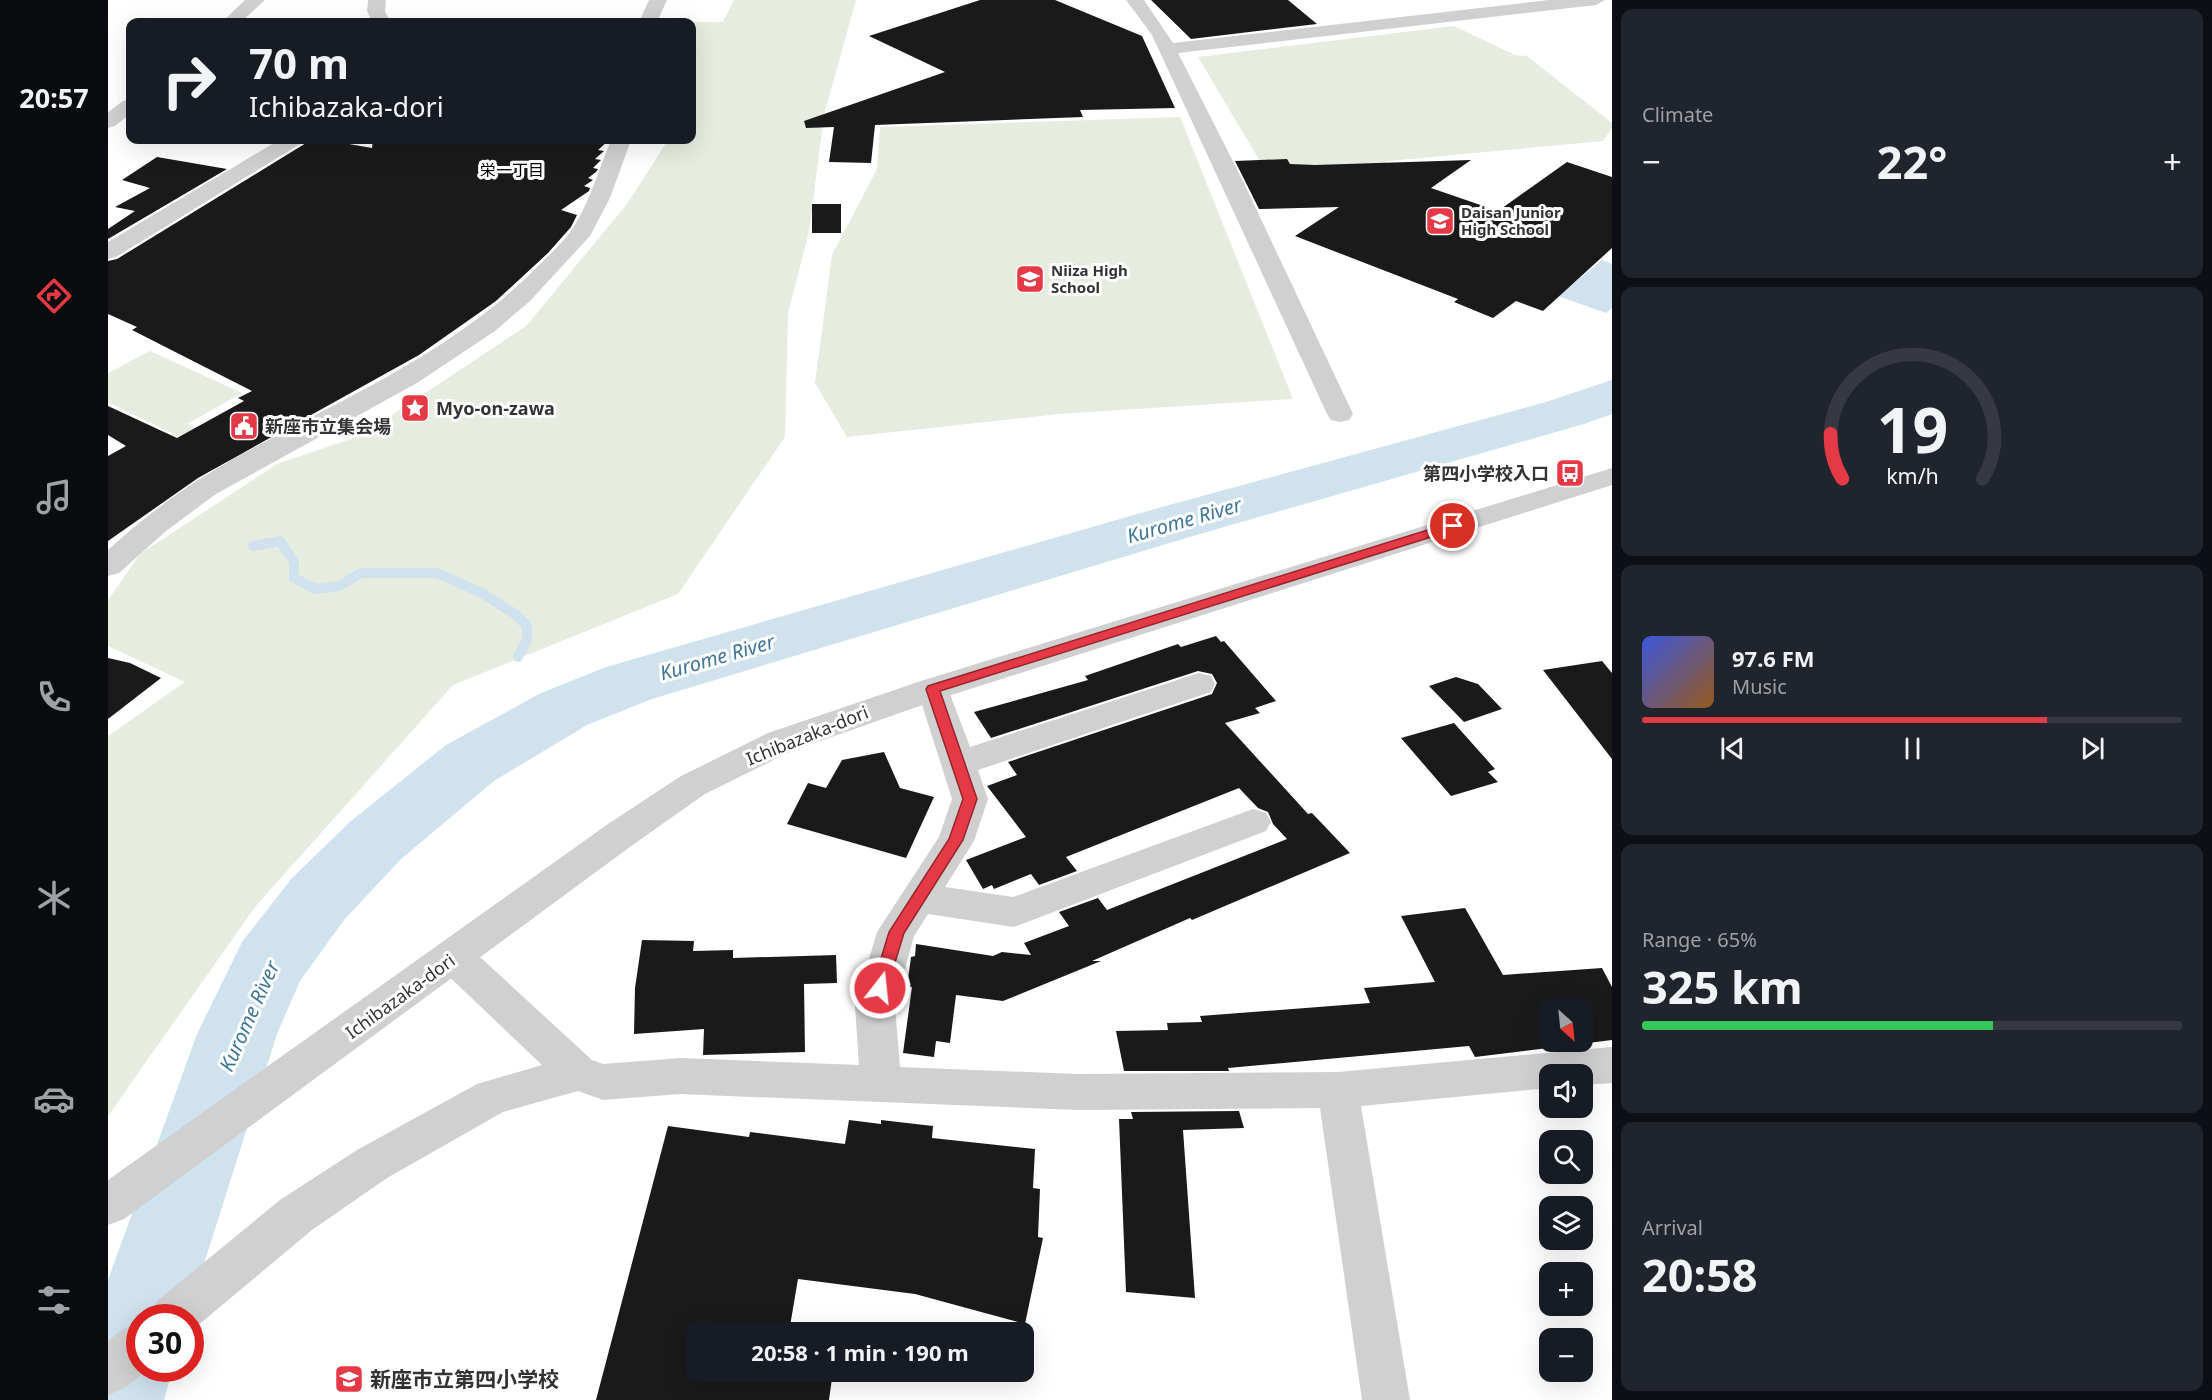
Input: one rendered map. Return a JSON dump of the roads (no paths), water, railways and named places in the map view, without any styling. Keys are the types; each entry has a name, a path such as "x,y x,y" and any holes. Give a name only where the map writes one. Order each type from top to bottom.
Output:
{"street":[{"path":"236,18 256,0"},
{"path":"377,0 376,11 379,18"},
{"path":"650,18 658,0"},
{"path":"1135,0 1161,34 1166,49 1232,181 1340,414"},
{"path":"1166,49 1591,0"},
{"path":"108,122 126,108"},
{"path":"108,252 286,144"},
{"path":"108,566 160,518 198,492 241,466 376,397 459,344 509,308 581,232 594,208 619,144"},
{"name":"Ichibazaka-dori","path":"108,1205 410,990 621,834 693,785 780,742 933,689 1612,476"},
{"path":"958,764 1199,684"},
{"path":"881,1084 875,1006 897,932 956,840 970,799 933,689"},
{"path":"919,898 1014,912 1253,822"},
{"path":"454,957 579,1073 603,1082 680,1076 1077,1092 1338,1090 1612,1065"},
{"path":"189,1304 296,1215 372,1164 492,1097 579,1073"},
{"path":"1338,1090 1386,1400"},
{"path":"108,1371 126,1356"}],"water":[{"path":"1602,260 1612,264 1612,308 1606,313 1558,296"}],"waterway":[{"name":"Kurome River","path":"145,1304 237,1034 269,964 318,899 376,840 470,763 564,709 629,683 1172,523 1565,413 1612,396"},
{"path":"253,546 280,541 294,562 294,578 315,589 339,586 361,573 437,573 480,592 515,614 527,626 527,639 518,657"},
{"path":"555,698 564,709"},
{"name":"Kurome River","path":"116,1400 126,1368"}],"place":[{"name":"Daisan Junior High School","path":"1440,221"},
{"name":"Niiza High School","path":"1030,279"},
{"name":"Myo-on-zawa","path":"415,408"},
{"name":"新座市立集会場","path":"244,426"},
{"name":"第四小学校入口","path":"1570,473"},
{"name":"新座市立第四小学校","path":"349,1379"}],"district":[{"name":"栄一丁目","path":"512,170"}]}
